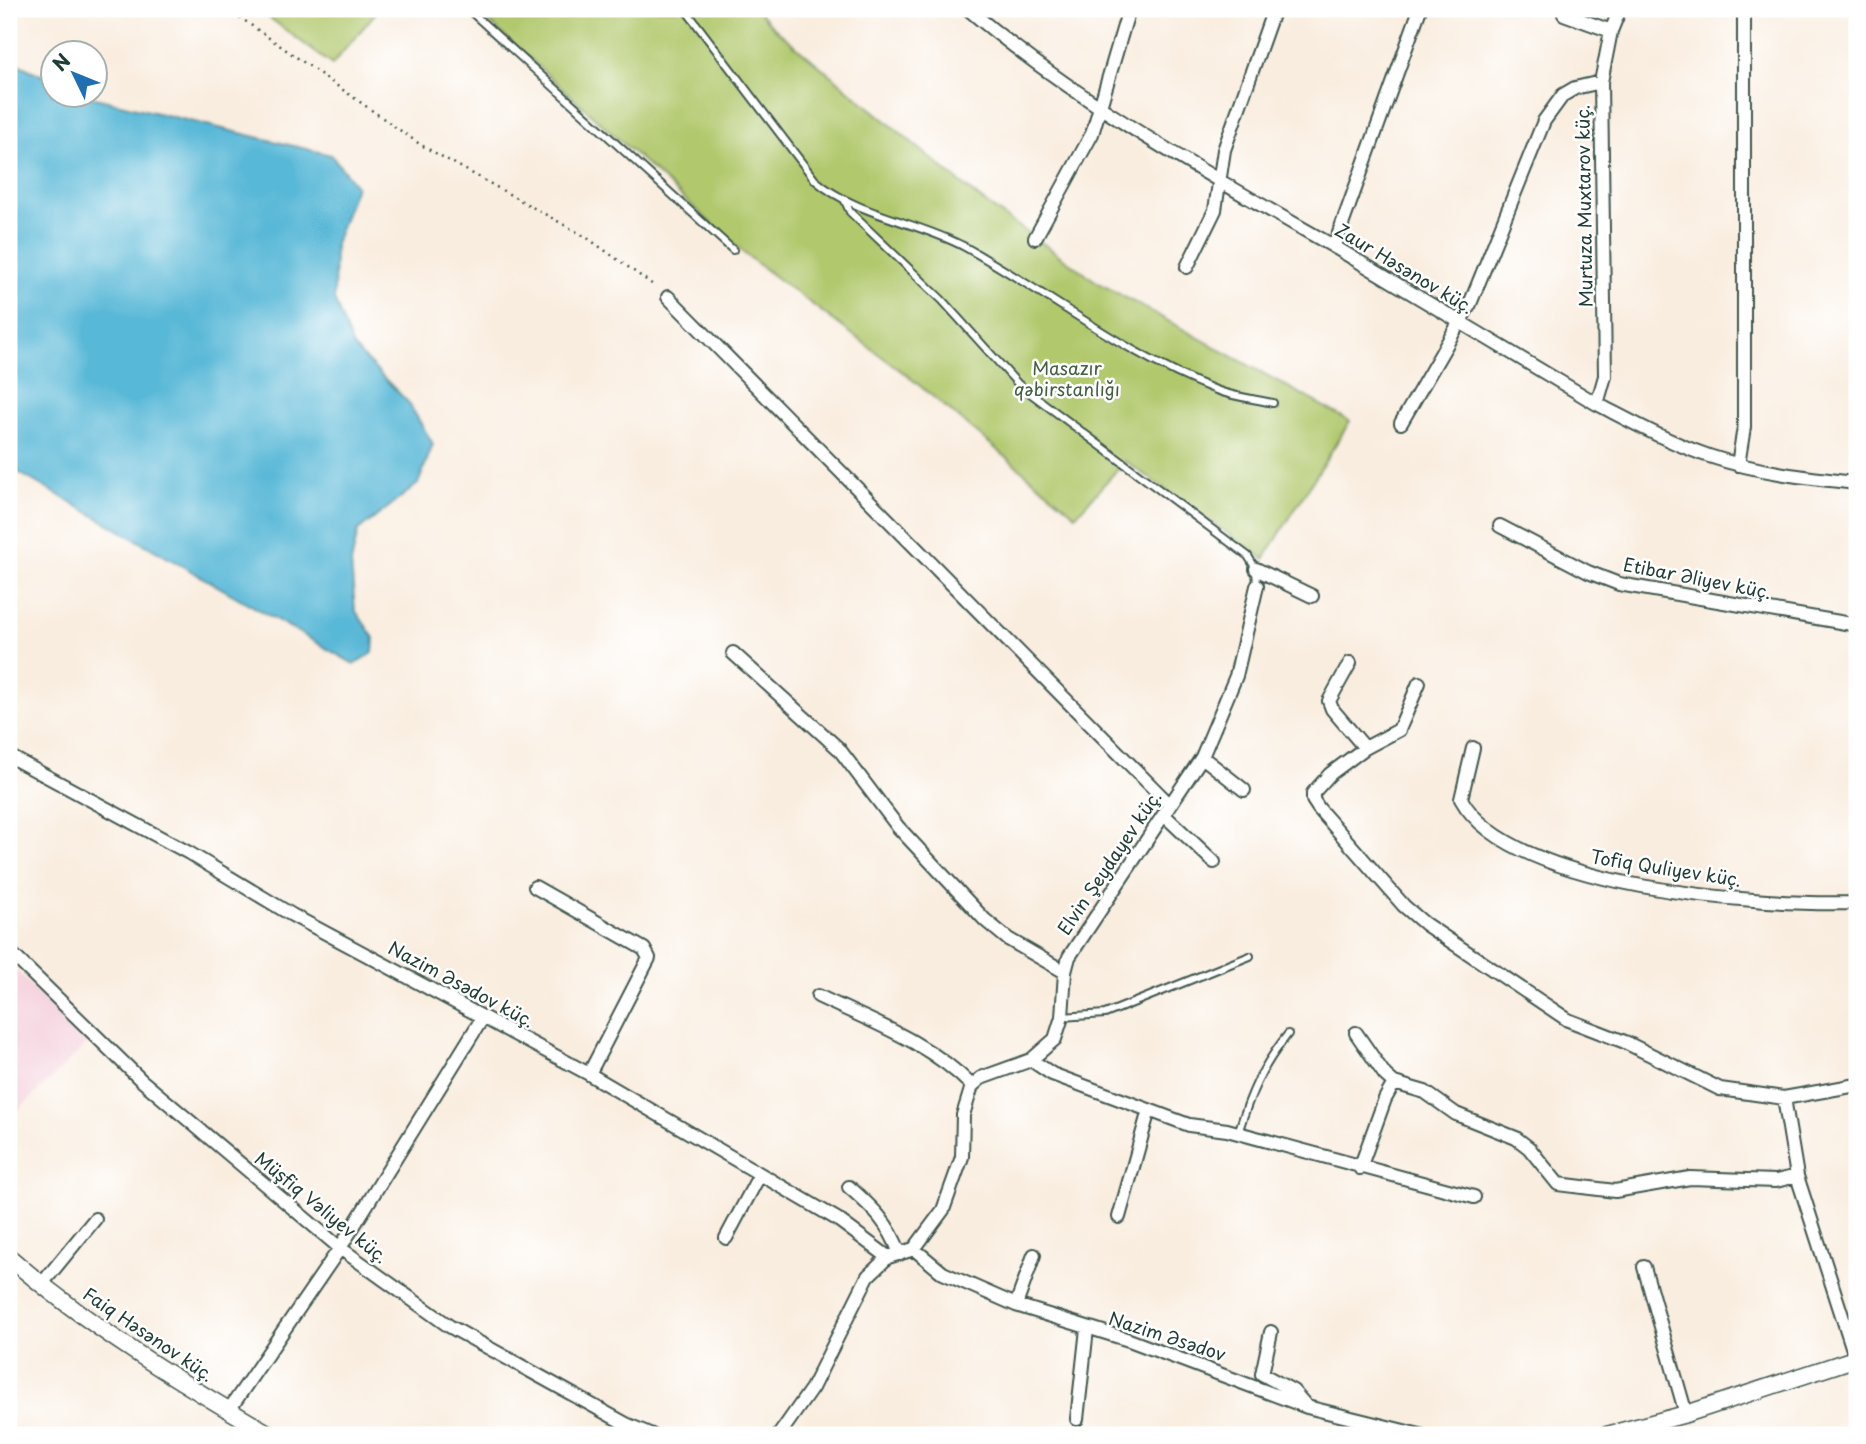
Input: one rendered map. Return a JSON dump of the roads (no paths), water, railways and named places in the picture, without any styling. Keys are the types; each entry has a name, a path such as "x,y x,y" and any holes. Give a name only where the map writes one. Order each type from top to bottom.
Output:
{"street":[{"name":"Zaur Həsənov küç.","path":"968,9 983,14 1026,56 1100,106 1218,180 1597,404 1681,445 1738,465 1857,484"},
{"path":"1035,237 1092,134 1129,9"},
{"path":"1187,267 1215,209 1224,150 1275,9"},
{"path":"1334,247 1420,9"},
{"name":"Murtuza Muxtarov küç.","path":"1597,404 1605,376 1601,82 1611,31 1620,9"},
{"path":"1738,465 1744,427 1744,9"},
{"path":"1564,14 1611,31"},
{"path":"1401,423 1477,289 1544,121 1563,95 1575,88 1601,82"},
{"path":"668,297 1167,810 1214,862"},
{"name":"Etibar Əliyev küç.","path":"1500,526 1588,572 1619,584 1857,625"},
{"path":"1256,569 1312,596"},
{"name":"Elvin Şeydayev küç.","path":"972,1086 981,1078 1031,1060 1055,1039 1062,1017 1065,972 1077,943 1202,757 1236,676 1258,586"},
{"path":"733,653 839,749 898,827 985,920 1008,939 1065,972"},
{"path":"1350,663 1329,701 1332,709 1365,748"},
{"path":"1419,683 1399,730 1365,748 1318,786 1313,793 1313,800 1396,896 1425,924 1568,1020 1625,1042 1720,1089 1784,1098 1857,1085"},
{"name":"Tofiq Quliyev küç.","path":"1472,748 1461,799 1467,810 1523,852 1603,879 1725,899 1857,903"},
{"name":"Nazim Əsədov küç.","path":"9,757 589,1074 894,1255"},
{"path":"1202,757 1244,790"},
{"path":"535,887 643,949 649,958 589,1074"},
{"name":"Müşfiq Vəliyev küç.","path":"9,951 141,1080 340,1248 449,1326 626,1424 652,1435"},
{"path":"779,1435 812,1388 868,1276 894,1255 914,1249 930,1231 953,1187 962,1157 963,1115 972,1086 955,1069 913,1041 818,996"},
{"path":"229,1410 340,1248 483,1017"},
{"path":"1356,1033 1385,1075 1394,1083 1425,1093 1456,1115 1516,1138 1529,1148 1558,1184 1615,1191 1690,1178 1776,1181 1797,1176"},
{"path":"1031,1060 1052,1074 1189,1125 1238,1133 1474,1197"},
{"path":"1360,1168 1394,1083"},
{"path":"1607,1435 1686,1414 1856,1359 1797,1176 1784,1098"},
{"path":"1118,1217 1149,1110"},
{"path":"726,1238 760,1174"},
{"path":"849,1187 880,1214 892,1231 894,1255"},
{"path":"41,1285 95,1220"},
{"name":"Nazim Əsədov","path":"914,1249 943,1273 1016,1305 1129,1340 1307,1407 1420,1435"},
{"path":"1016,1305 1034,1255"},
{"name":"Faiq Həsənov küç.","path":"9,1258 41,1285 131,1350 271,1435"},
{"path":"1644,1267 1686,1414"},
{"path":"1077,1419 1087,1329"},
{"path":"1271,1332 1262,1374 1293,1391 1307,1407"}],"lane":[{"path":"468,9 733,250"},
{"path":"685,9 815,180 845,201 915,224 965,247 1131,351 1218,390 1273,403"},
{"path":"845,201 850,212 942,300 1018,384 1235,545 1248,556 1256,569 1258,586"},
{"path":"1062,1017 1105,1014 1250,956"},
{"path":"1238,1133 1257,1077 1288,1034"}],"water":[{"path":"9,60 38,73 38,108 108,108 108,101 331,155 356,186 335,244 334,299 353,347 408,402 433,444 418,484 358,531 351,563 355,610 374,638 373,653 354,664 9,467"}],"park label":[{"name":"Masazır qəbirstanlığı","path":"1067,379"}]}
